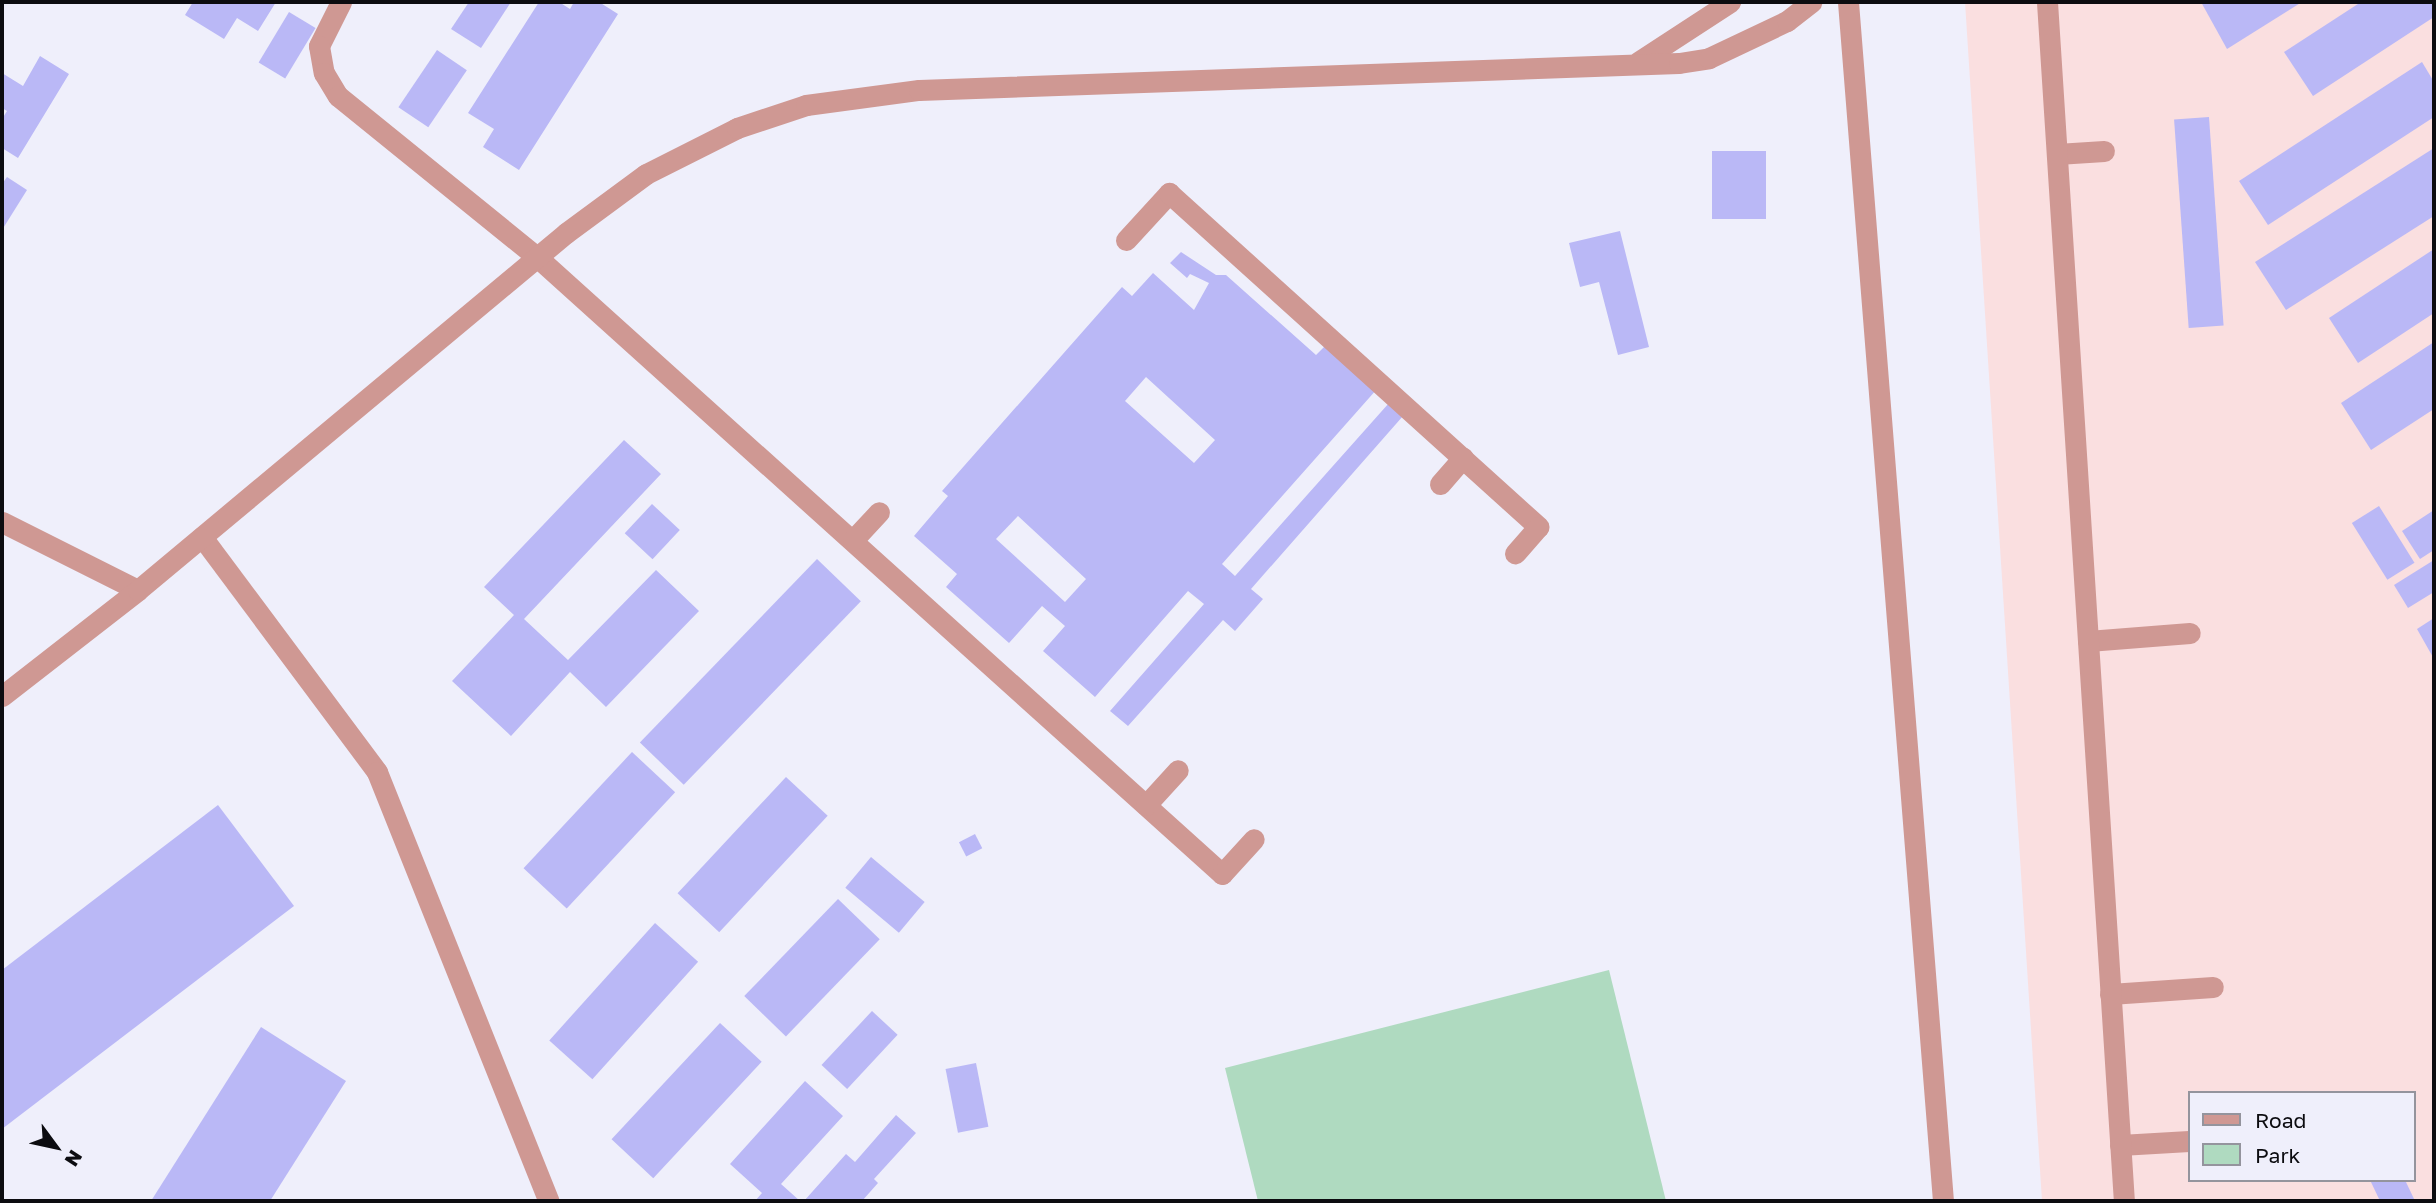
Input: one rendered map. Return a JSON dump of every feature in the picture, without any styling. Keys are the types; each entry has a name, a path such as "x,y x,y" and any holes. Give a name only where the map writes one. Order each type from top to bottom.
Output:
{"street":[{"path":"341,2 319,46 324,73 338,96 537,257 1222,874 1254,839"},
{"path":"1638,62 1730,2"},
{"path":"2,696 138,590 537,257 646,174 737,128 806,104 919,90 1709,58 1787,21 1811,2"},
{"path":"1848,2 1943,1201"},
{"path":"2048,2 2124,1201"},
{"path":"2057,154 2104,151"},
{"path":"1126,240 1170,192 1538,527 1515,553"},
{"path":"1440,484 1462,458"},
{"path":"853,540 879,512"},
{"path":"2,522 138,590"},
{"path":"202,537 377,772 549,1201"},
{"path":"2088,641 2190,633"},
{"path":"1146,806 1178,770"},
{"path":"2110,994 2213,987"},
{"path":"2120,1145 2188,1140"}],"shaded area":[{"path":"1965,2 2434,2 2434,1201 2042,1201"}],"green space":[{"path":"1609,970 1666,1201 1258,1201 1225,1068"}],"building":[{"path":"193,2 276,2 258,31 237,18 224,39 185,15"},
{"path":"469,2 511,2 481,48 451,29"},
{"path":"539,2 559,2 570,9 574,2 599,2 618,14 519,170 483,147 494,129 468,113"},
{"path":"2201,2 2302,2 2227,49"},
{"path":"2361,2 2434,2 2434,17 2313,96 2284,52"},
{"path":"289,12 316,28 285,79 259,63"},
{"path":"437,50 467,70 428,127 398,107"},
{"path":"40,56 69,74 18,158 2,148 2,119 7,111 2,108 2,73 23,86"},
{"path":"2422,62 2434,82 2434,117 2268,225 2239,181"},
{"path":"2209,117 2224,325 2189,328 2174,119"},
{"path":"2434,148 2434,216 2286,310 2255,262"},
{"path":"1712,151 1766,151 1766,219 1712,219"},
{"path":"7,177 27,190 2,230 2,184"},
{"path":"1620,231 1649,347 1618,355 1599,282 1580,287 1569,243"},
{"path":"2434,249 2434,313 2358,363 2329,318"},
{"path":"1181,252 1216,275 1226,275 1316,355 1327,344 1377,389 1222,564 1235,576 1389,403 1403,416 1251,589 1263,599 1235,631 1223,620 1128,726 1110,711 1204,604 1188,591 1095,697 1043,651 1065,626 1042,606 1009,643 946,587 957,574 914,536 948,496 942,491 1122,287 1132,296 1153,273 1194,310 1209,283 1190,274 1187,278 1170,263","holes":["1146,377 1215,440 1194,463 1125,401","1018,516 1086,579 1065,602 996,539"]},
{"path":"2434,342 2434,409 2371,450 2341,403"},
{"path":"624,440 661,474 524,619 568,660 656,570 699,611 606,707 570,672 511,736 452,681 514,615 484,587"},
{"path":"652,504 680,530 653,559 625,533"},
{"path":"2379,506 2415,563 2387,580 2352,523"},
{"path":"2434,510 2434,550 2420,559 2402,531"},
{"path":"817,559 861,601 684,785 640,742"},
{"path":"2434,560 2434,592 2408,608 2394,585"},
{"path":"2434,618 2434,659 2417,629"},
{"path":"632,752 675,792 567,909 524,868"},
{"path":"786,777 828,816 719,932 678,893"},
{"path":"218,805 294,906 2,1129 2,970"},
{"path":"975,834 982,848 966,856 959,842"},
{"path":"871,857 925,902 899,933 845,888"},
{"path":"838,899 880,939 786,1036 744,996"},
{"path":"655,923 698,962 592,1079 549,1040"},
{"path":"872,1011 898,1035 847,1089 822,1065"},
{"path":"720,1023 762,1062 653,1178 612,1139"},
{"path":"261,1027 346,1081 270,1201 151,1201"},
{"path":"976,1063 988,1127 958,1133 946,1069"},
{"path":"805,1081 843,1116 781,1184 800,1201 755,1201 762,1193 730,1164"},
{"path":"896,1115 916,1133 874,1179 878,1183 862,1201 804,1201 846,1154 855,1162"},
{"path":"2371,1182 2406,1182 2415,1201 2380,1201"}]}
